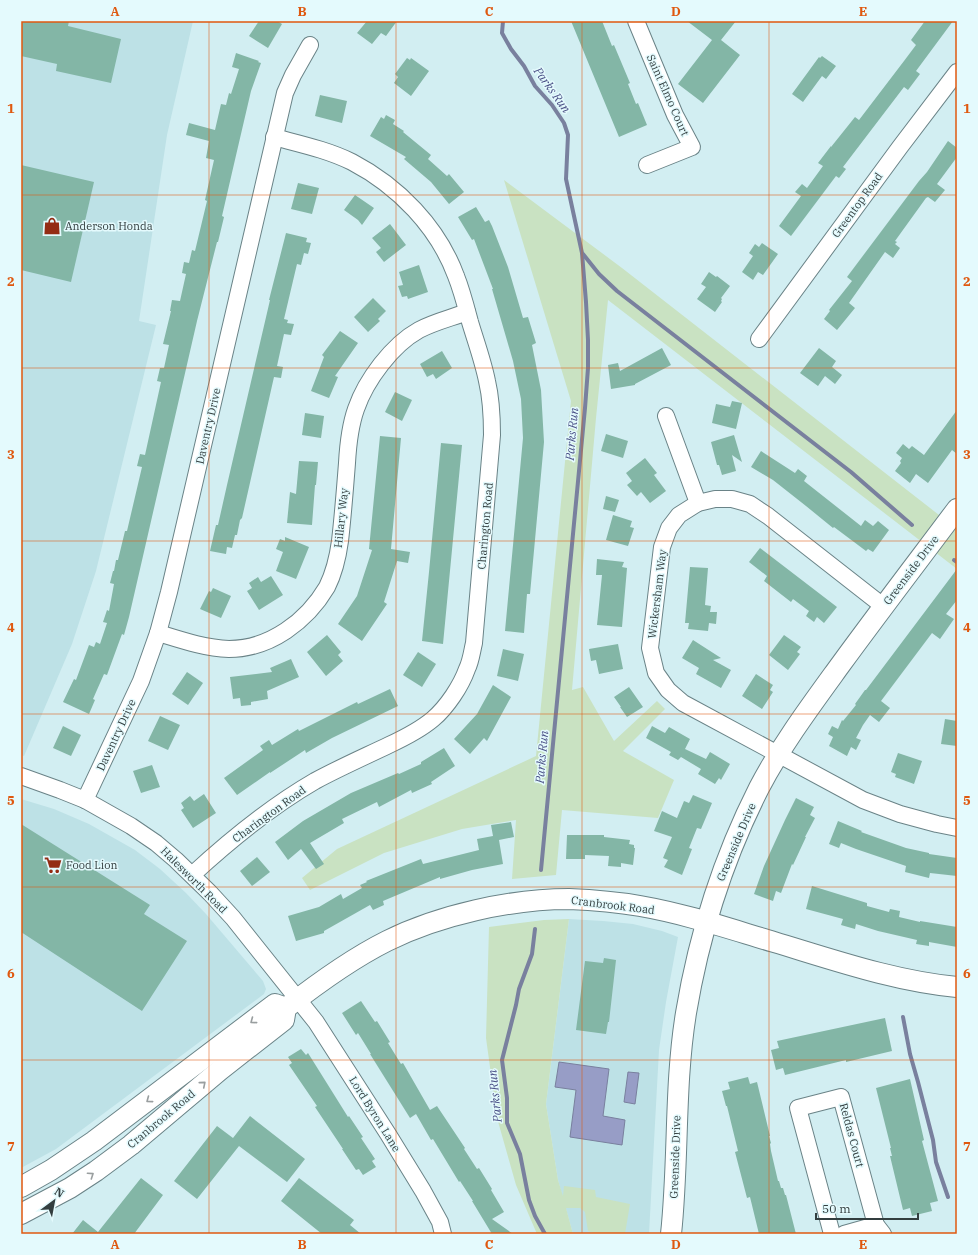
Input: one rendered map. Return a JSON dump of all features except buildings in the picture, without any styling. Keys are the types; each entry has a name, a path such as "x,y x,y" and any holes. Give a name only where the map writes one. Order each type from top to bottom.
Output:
{"street":[{"name":"Saint Elmo Court","path":"636,21 675,115 692,147 647,165"},
{"name":"Daventry Drive","path":"85,800 141,681 158,633 169,592 285,93 293,75 310,45"},
{"name":"Greentop Road","path":"759,339 957,72"},
{"name":"Charington Road","path":"192,875 230,841 285,800 316,781 411,734 433,719 446,706 467,669 474,643 492,435 491,405 487,380 456,275 440,244 424,220 402,197 380,178 352,162 327,152 274,137"},
{"name":"Hillary Way","path":"158,633 205,647 230,649 254,646 274,638 294,625 313,607 327,586 334,568 340,542 349,437 356,409 367,385 383,362 400,344 419,331 438,322 467,312"},
{"path":"666,416 698,504"},
{"name":"Wickersham Way","path":"883,606 768,516 750,504 732,499 715,499 698,504 679,515 669,528 662,547 650,648 656,673 668,690 683,703 863,800 900,814 957,828"},
{"name":"Greenside Drive","path":"671,1234 677,1095 682,1039 692,980 706,922 725,864 740,826 760,787 778,754 800,719 957,509"},
{"name":"Halesworth Road","path":"21,776 85,800 131,826 156,843 192,875 233,918 292,1003"},
{"name":"Cranbrook Road","path":"21,1214 70,1188 131,1145 220,1070 284,1020 292,1003 347,964 368,951 399,936 436,921 510,904 533,901 569,900 605,902 661,910 868,970 924,982 957,987"},
{"name":"Cranbrook Road","path":"21,1187 51,1170 84,1148 275,1004 292,1003"},
{"name":"Lord Byron Lane","path":"292,1003 316,1022 423,1191 440,1222 443,1234"},
{"name":"Reldas Court","path":"832,1234 798,1108 842,1097 880,1230 844,1234"}],"shaded area":[{"path":"21,21 193,21 167,135 139,321 156,325 96,571 72,644 24,756 21,755"},
{"path":"21,799 54,809 89,824 135,850 160,869 206,914 263,981 266,989 264,994 56,1149 21,1168"},
{"path":"569,919 633,924 662,931 678,937 659,1050 649,1234 573,1234 558,1180 546,1104"}],"green space":[{"path":"504,180 622,268 957,529 957,569 608,300 572,690 583,687 614,741 657,701 665,709 623,751 674,780 658,818 562,810 556,875 512,879 516,820 462,829 384,853 310,890 302,878 337,849 536,756 571,401"},
{"path":"569,919 546,1104 558,1180 563,1196 564,1186 595,1190 596,1197 630,1204 625,1234 597,1234 588,1231 585,1212 580,1208 566,1208 573,1234 537,1234 516,1185 497,1118 486,1038 489,927 544,920"}],"water":[{"path":"559,1062 609,1069 603,1116 625,1120 622,1145 570,1137 576,1090 555,1087"},
{"path":"628,1072 639,1073 635,1104 624,1102"}],"waterway":[{"name":"Parks Run","path":"503,21 502,33 511,49 524,66 535,86 552,105 564,123 568,135 566,179 582,253 588,340 588,368 585,408 541,870"},
{"path":"583,254 599,274 617,291 851,472 912,525"},
{"name":"Parks Run","path":"535,929 532,954 519,989 502,1060 507,1098 507,1123 520,1154 529,1200 535,1216 545,1234"},
{"path":"903,1017 910,1054 933,1140 936,1162 948,1197"}],"place":[{"name":"Anderson Honda","path":"52,226"},
{"name":"Food Lion","path":"53,865"}]}
